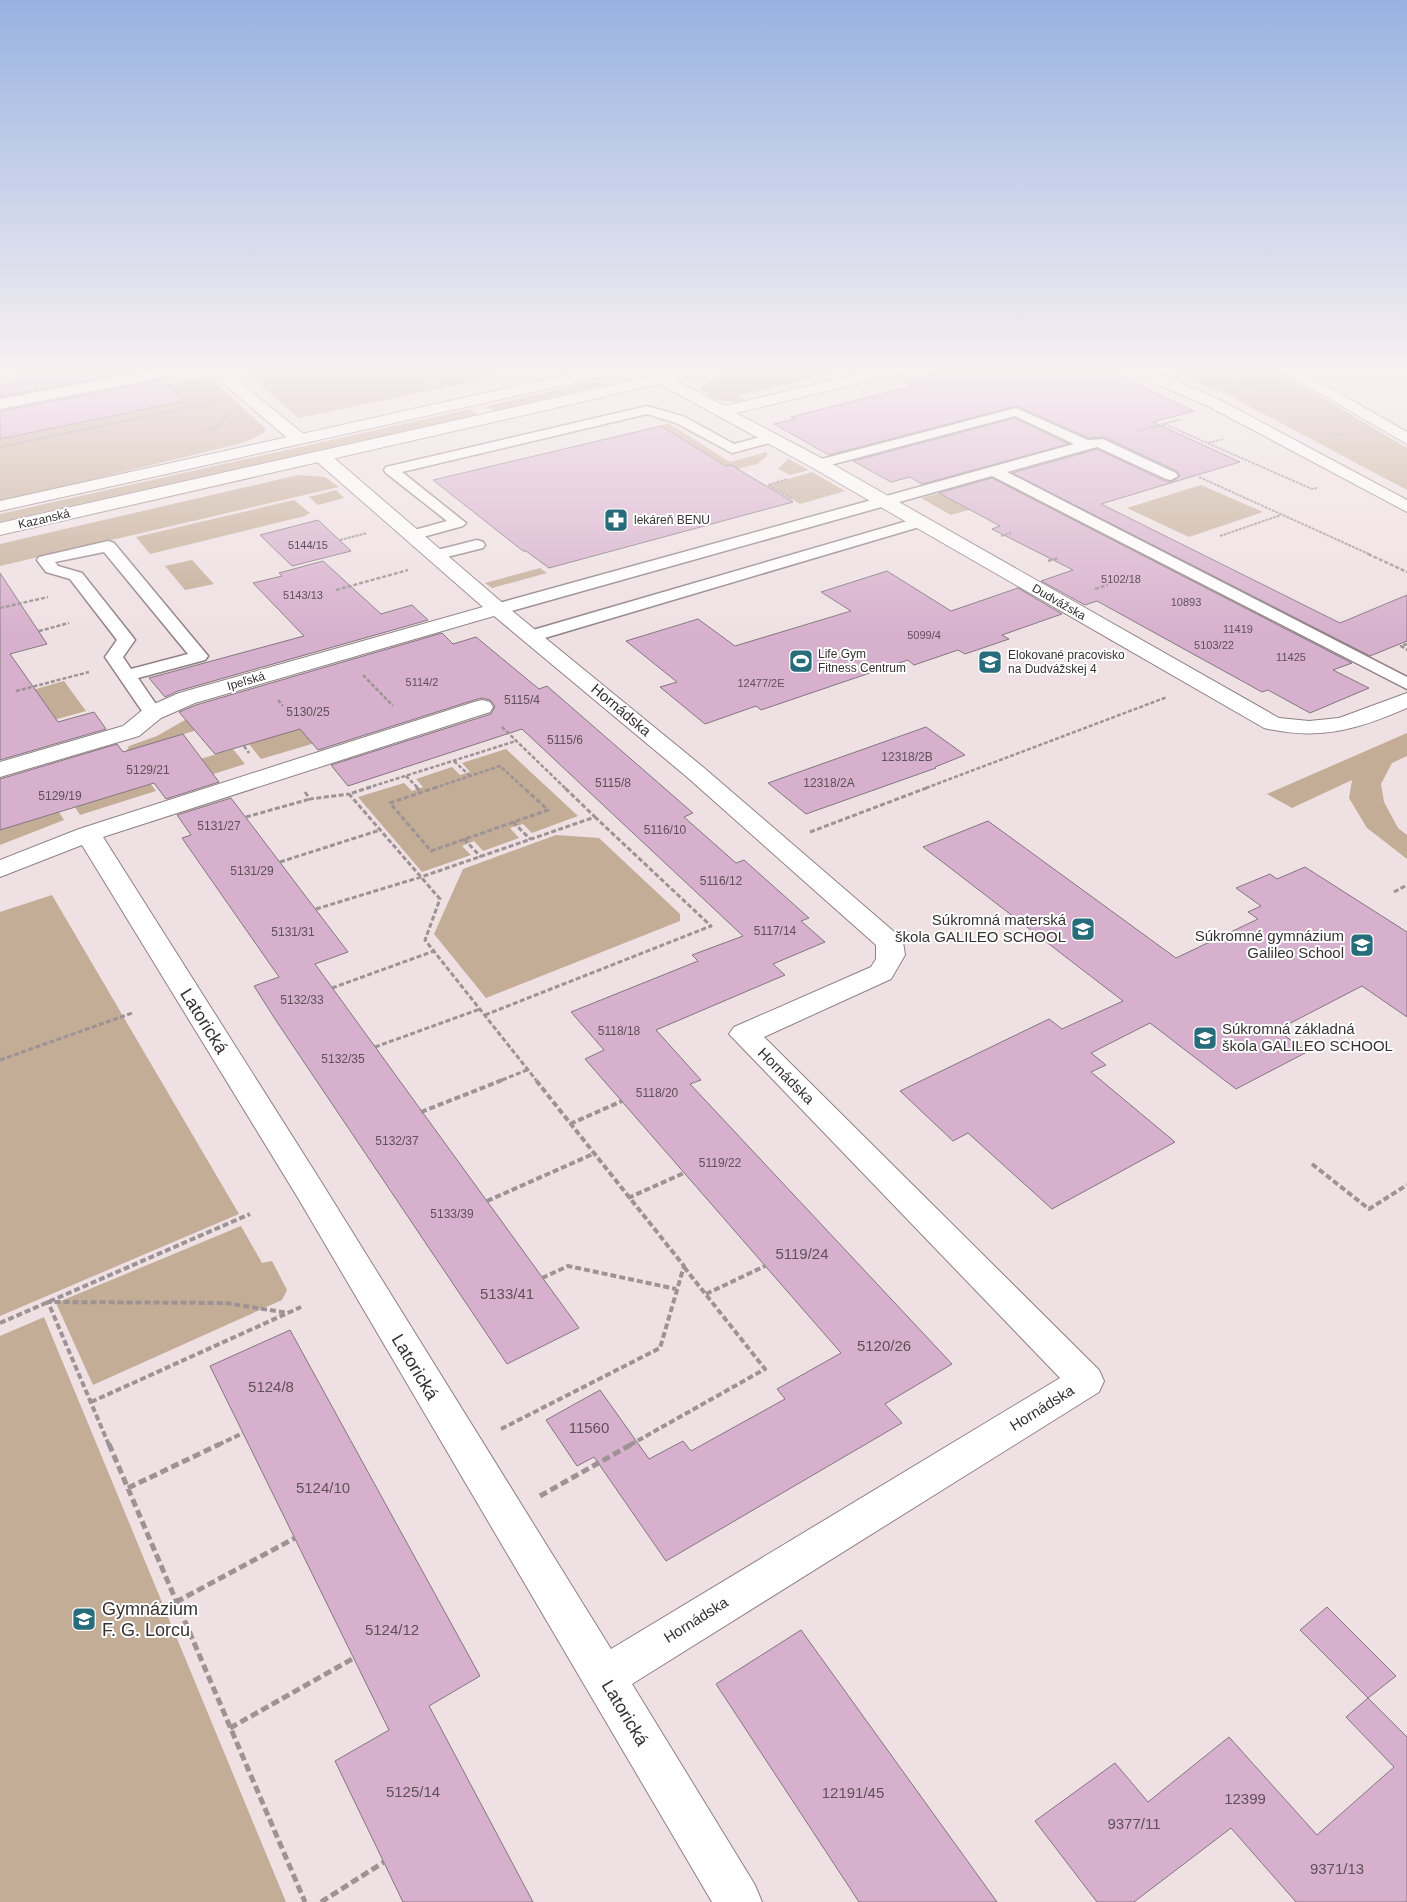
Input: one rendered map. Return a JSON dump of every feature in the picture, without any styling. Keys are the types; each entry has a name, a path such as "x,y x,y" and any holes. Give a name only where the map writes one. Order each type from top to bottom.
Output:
{"street":[{"name":"Kazanská","path":"0,506 215,458"},
{"name":"Kazanská","path":"0,529 313,458"},
{"name":"Hornádska","path":"323,458 498,609 696,772 889,942 893,953 890,963 881,973 744,1034 1086,1381 604,1677"},
{"name":"Dudvážska","path":"808,458 1272,723 1297,728 1341,726 1407,700"},
{"path":"1316,458 1407,507"},
{"name":"Ipeľská","path":"0,770 131,731 153,713 187,698 498,609"},
{"path":"0,868 88,834 490,715"},
{"name":"Latorická","path":"88,834 309,1189 444,1417 604,1677 738,1902"}],"lane":[{"path":"412,535 458,524 391,470 443,458"},
{"path":"819,464 843,458"},
{"path":"498,609 883,500 1041,458"},
{"path":"1132,458 1172,476"},
{"path":"994,471 1407,684"},
{"path":"532,636 921,522"},
{"path":"435,555 477,545"},
{"path":"127,676 199,656 108,546 45,560 52,568 76,576 126,640 114,657 127,676 153,713"}],"path":[{"path":"1241,458 1312,489 1321,487"},
{"path":"1193,474 1407,572"},
{"path":"796,477 768,484 800,504"},
{"path":"1220,536 1282,515"},
{"path":"340,540 368,533"},
{"path":"336,590 410,570"},
{"path":"0,608 48,597"},
{"path":"39,631 69,623"},
{"path":"1407,644 1400,646 1407,650"},
{"path":"358,670 395,707"},
{"path":"16,692 93,672"},
{"path":"807,833 1172,695"},
{"path":"485,1015 711,926 490,715"},
{"path":"516,741 349,794 440,899 425,940 765,1370 540,1496"},
{"path":"454,761 470,776"},
{"path":"500,766 548,810 431,850 390,802 470,776 500,766"},
{"path":"406,776 421,792"},
{"path":"246,817 310,799"},
{"path":"316,909 421,877 595,817"},
{"path":"513,822 530,839"},
{"path":"280,862 380,830"},
{"path":"464,839 481,856"},
{"path":"1394,892 1407,886"},
{"path":"332,988 434,951"},
{"path":"375,1047 480,1009"},
{"path":"0,1060 132,1013"},
{"path":"422,1112 527,1070"},
{"path":"570,1124 622,1101"},
{"path":"487,1201 593,1154"},
{"path":"1312,1164 1369,1209 1407,1185"},
{"path":"628,1198 684,1173"},
{"path":"0,1323 250,1214"},
{"path":"542,1278 568,1266 676,1289"},
{"path":"501,1430 660,1348 684,1266"},
{"path":"706,1294 765,1266"},
{"path":"48,1302 226,1303 288,1313"},
{"path":"48,1302 305,1902"},
{"path":"91,1402 301,1307"},
{"path":"128,1488 243,1433"},
{"path":"176,1602 295,1538"},
{"path":"230,1728 354,1658"},
{"path":"321,1902 384,1862"}],"shaded area":[{"path":"0,458 181,458 0,502"},
{"path":"252,458 287,458 0,522 0,514"},
{"path":"713,458 723,458 730,462 746,458 765,458 757,464 733,470"},
{"path":"1346,458 1407,458 1407,490"},
{"path":"788,459 809,470 790,475 778,469"},
{"path":"812,472 845,491 800,504 768,485"},
{"path":"298,475 325,477 339,487 0,566 0,544"},
{"path":"985,481 1010,486 1025,494 951,515 921,498"},
{"path":"1201,485 1263,512 1189,537 1127,508"},
{"path":"336,490 344,498 318,505 309,497"},
{"path":"294,500 310,513 305,516 150,554 136,537"},
{"path":"192,560 214,584 185,590 165,566"},
{"path":"540,568 547,573 492,588 485,583"},
{"path":"64,681 86,711 0,735 22,693"},
{"path":"188,720 197,730 126,752 129,746 157,736"},
{"path":"309,726 322,741 261,759 249,744"},
{"path":"1407,733 1407,756 1392,763 1381,784 1384,802 1398,828 1407,835 1407,859 1367,828 1349,798 1352,780 1292,808 1267,794"},
{"path":"233,749 245,764 172,787 194,761"},
{"path":"506,749 578,816 532,833 523,824 510,828 519,838 483,851 474,841 462,846 471,855 422,872 358,797 404,783 412,791 423,787 416,779 452,767 460,775 470,772 462,763"},
{"path":"151,784 156,791 80,815 75,807"},
{"path":"59,812 64,820 0,845 0,830"},
{"path":"556,835 599,838 680,914 680,921 486,998 434,934 463,869"},
{"path":"52,895 239,1214 0,1316 0,912"},
{"path":"241,1226 262,1263 272,1261 287,1290 282,1300 93,1385 56,1303"},
{"name":"Gymnázium F. G. Lorcu","path":"44,1317 286,1902 0,1902 0,1336"}],"building":[{"path":"527,458 713,458 726,466 731,465 793,502 549,568 526,551 523,551 433,480"},
{"path":"865,458 1018,458 922,484 910,477 891,482 853,461"},
{"path":"1066,458 1116,458 1165,481 1172,482 1180,476 1177,471 1149,458 1231,458 1240,462 1101,504 1340,623 1407,595 1407,641 1370,656 1012,473"},
{"path":"992,478 1352,663 1333,670 1369,688 1310,713 1268,690 1262,692 1097,601 1085,605 1041,581 1073,570 992,529 1000,526 939,493"},
{"path":"318,520 351,551 292,566 260,535"},
{"path":"323,561 381,614 412,605 428,620 178,691 165,697 149,678 304,636 253,583 282,576 279,573"},
{"path":"887,571 951,611 1018,588 1062,614 1002,635 1009,639 965,654 958,650 914,665 908,660 761,710 756,706 705,724 660,687 677,682 626,641 698,619 735,646 851,611 821,592"},
{"path":"0,573 47,644 10,654 58,722 94,712 106,729 0,760"},
{"path":"442,633 453,644 476,637 539,689 547,686 693,813 684,817 736,863 744,860 809,918 801,921 825,942 773,964 785,975 656,1030 701,1080 690,1084 952,1364 885,1404 902,1423 666,1561 594,1457 577,1466 546,1420 600,1390 649,1459 683,1441 691,1451 785,1399 777,1389 841,1353 585,1059 604,1050 571,1012 698,961 692,955 743,936 522,729 348,786 331,765 491,714 495,706 490,700 482,698 474,700 318,750 300,729 215,754 179,712 196,705"},
{"path":"926,727 965,755 936,768 806,814 768,783"},
{"path":"183,734 219,782 166,799 154,783 0,830 0,779 117,744 123,752"},
{"path":"231,798 348,952 315,964 579,1328 507,1364 275,1019 254,986 279,977 182,838 191,835 177,815"},
{"path":"988,821 1176,958 1258,919 1248,912 1261,906 1236,888 1270,874 1277,879 1305,867 1407,932 1407,1017 1362,986 1277,1030 1307,1052 1236,1089 1150,1023 1091,1053 1106,1065 1091,1072 1175,1142 1052,1209 968,1133 953,1141 900,1091 1049,1019 1062,1029 1123,1001 923,847"},
{"path":"290,1330 480,1676 429,1706 533,1902 403,1902 335,1761 389,1730 210,1366"},
{"path":"1327,1607 1396,1676 1368,1698 1300,1630"},
{"path":"801,1630 997,1902 859,1902 716,1684"},
{"path":"1368,1698 1407,1737 1407,1902 1296,1902 1231,1828 1134,1902 1097,1902 1035,1821 1115,1763 1148,1802 1229,1737 1317,1835 1394,1767 1346,1717"}],"place":[{"name":"lekáreň BENU","path":"616,520"},
{"name":"Life Gym Fitness Centrum","path":"801,661"},
{"name":"Elokované pracovisko na Dudvážskej 4","path":"990,662"},
{"name":"Súkromná materská škola GALILEO SCHOOL","path":"1083,929"},
{"name":"Súkromné gymnázium Galileo School","path":"1362,945"},
{"name":"Súkromná základná škola GALILEO SCHOOL","path":"1205,1038"},
{"name":"Gymnázium F. G. Lorcu","path":"84,1619"}]}
